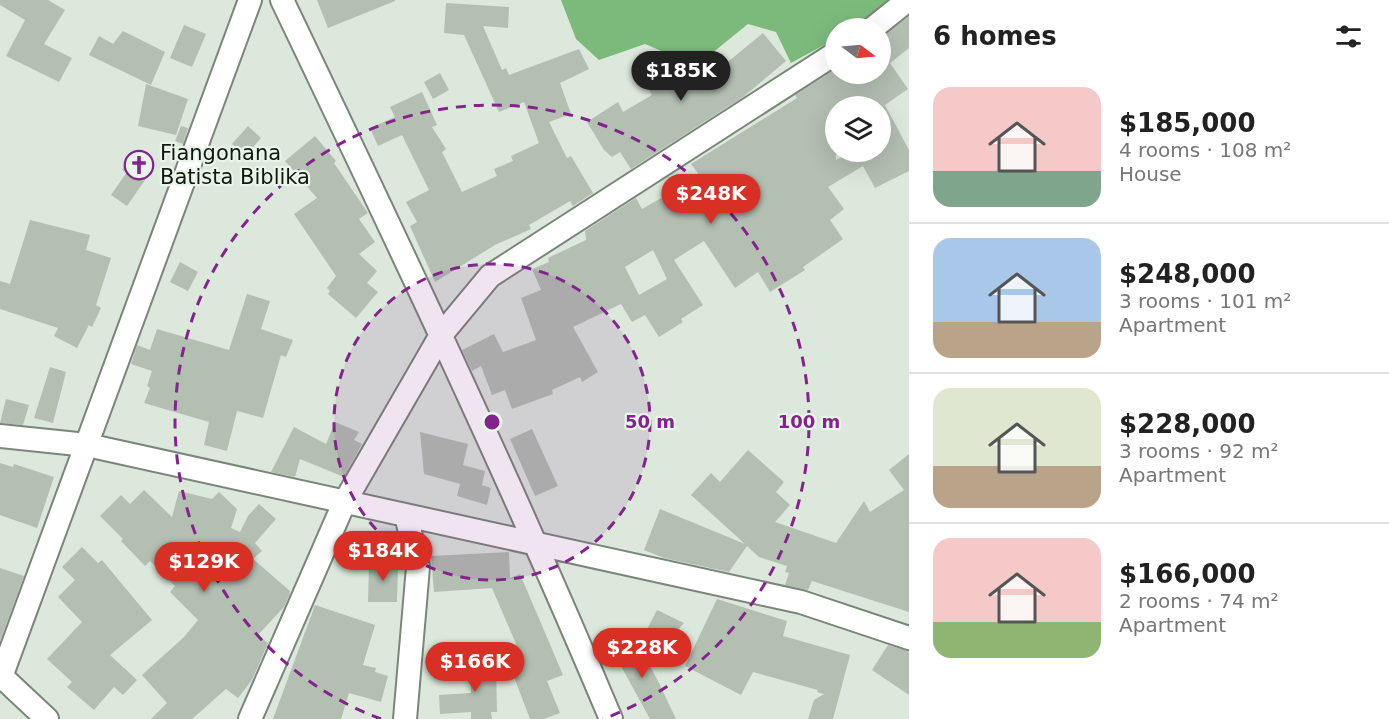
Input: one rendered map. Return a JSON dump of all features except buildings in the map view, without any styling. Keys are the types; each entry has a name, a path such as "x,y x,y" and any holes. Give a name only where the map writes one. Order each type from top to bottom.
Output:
{"street":[{"path":"47,719 1,676 250,0"},
{"path":"282,0 538,545 611,719"},
{"path":"886,18 908,0"},
{"path":"250,719 344,503 441,335 490,276 825,60"},
{"path":"0,436 87,445 344,503 406,514 801,602 909,638"},
{"path":"405,719 418,567 406,514"}],"green space":[{"path":"561,0 897,0 872,18 825,18 825,44 791,63 776,32 748,24 696,66 645,44 599,60 576,39"}],"place":[{"name":"Fiangonana Batista Biblika","path":"139,165"}]}
